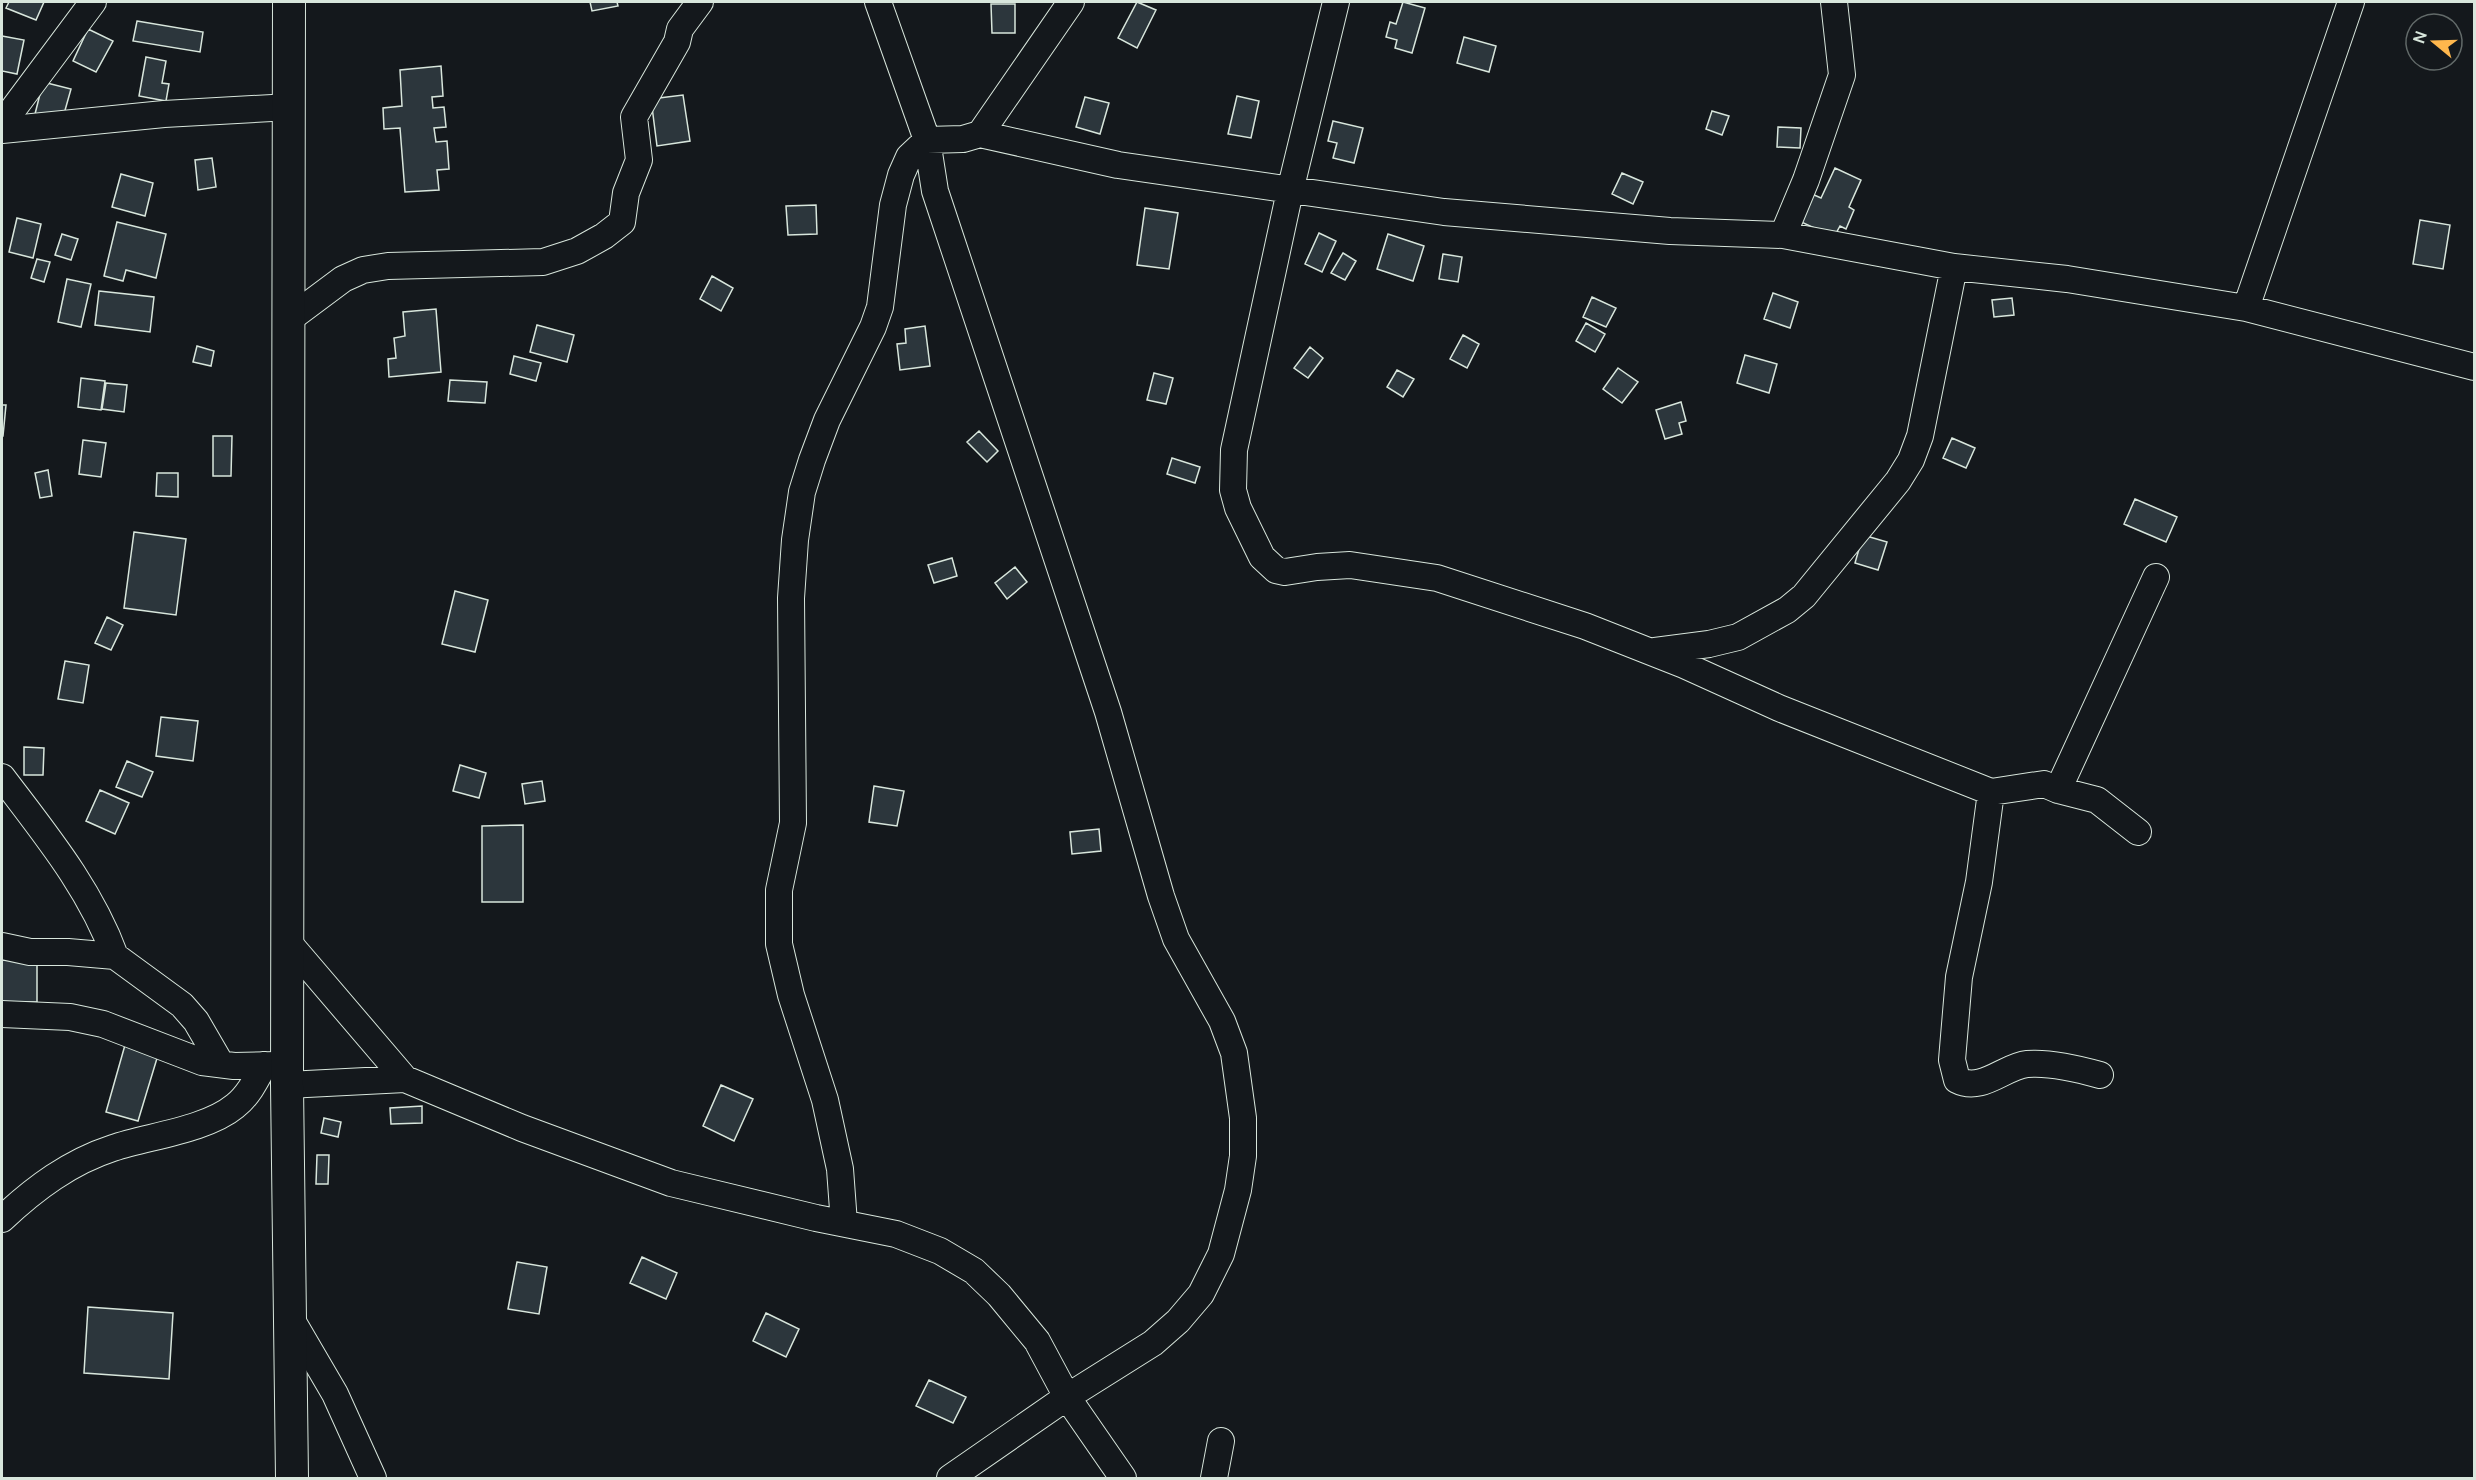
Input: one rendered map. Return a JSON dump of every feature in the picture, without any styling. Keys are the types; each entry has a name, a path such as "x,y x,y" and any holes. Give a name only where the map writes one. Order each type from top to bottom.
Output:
{"main road":[{"path":"289,2 288,942 279,1072 290,1317 292,1479"}],"street":[{"path":"2,124 93,2"},
{"path":"288,320 343,279 363,270 388,266 543,262 577,250 604,236 622,222 626,192 639,160 634,117 677,42 680,29 700,2"},
{"path":"878,2 927,140 935,191 1108,712 1161,896 1176,939 1222,1021 1234,1053 1244,1118 1243,1156 1238,1190 1221,1254 1200,1294 1178,1321 1153,1343 1067,1397 950,1479"},
{"path":"980,134 1071,2"},
{"path":"1336,2 1290,191 1234,450 1233,490 1238,508 1262,557 1276,570 1285,572 1350,565 1437,578 1585,626 1651,651 1779,708 1991,792 2044,783 2058,790 2097,800 2138,832"},
{"path":"1783,235 1806,180 1842,75 1834,2"},
{"path":"2246,308 2350,2"},
{"path":"2,130 164,114 290,107"},
{"path":"844,1223 840,1169 825,1100 791,995 779,944 779,890 793,823 791,609 795,540 802,492 812,460 827,420 873,327 880,307 893,205 901,175 909,157 927,140 963,140 980,134 1118,165 1444,212 1670,231 1783,235 1954,267 2067,279 2246,308 2475,367"},
{"path":"1651,651 1709,644 1738,637 1777,616 1804,596 1869,519 1911,460 1920,436 1954,267"},
{"path":"2058,790 2156,577"},
{"path":"2,777 87,894 103,923 115,956"},
{"path":"1991,792 1978,882 1959,977 1952,1060 1954,1074 1957,1080 1972,1083 1996,1077 2026,1064 2077,1068 2100,1075"},
{"path":"288,942 405,1079"},
{"path":"2,946 30,952 115,956 182,1005 196,1021 221,1064"},
{"path":"2,1014 70,1017 92,1022 202,1062 279,1072 405,1079 522,1128 671,1183 896,1234 940,1251 974,1270 999,1295 1037,1341 1067,1397 1123,1479"},
{"path":"2,1218 49,1178 113,1148 213,1119 227,1112 279,1072"},
{"path":"290,1317 335,1394 373,1479"},
{"path":"1214,1479 1221,1441"}],"building":[{"path":"9,2 44,2 36,20 6,8"},
{"path":"590,2 617,2 618,6 592,11"},
{"path":"1137,2 1156,10 1137,48 1118,38"},
{"path":"1403,2 1425,8 1412,53 1395,48 1397,40 1386,37 1390,22 1396,24"},
{"path":"991,4 1015,4 1015,33 992,33"},
{"path":"137,21 203,32 200,52 133,41"},
{"path":"88,29 113,41 96,72 73,61"},
{"path":"2,36 24,40 17,74 2,71"},
{"path":"1464,37 1496,46 1489,72 1457,63"},
{"path":"146,57 166,61 162,83 169,84 166,101 139,96"},
{"path":"441,66 443,96 432,97 433,108 444,107 446,127 434,128 436,142 447,141 449,169 437,170 439,190 405,192 400,128 384,129 383,108 402,106 400,70"},
{"path":"43,82 71,89 62,121 35,114"},
{"path":"683,95 690,141 657,146 651,99"},
{"path":"1237,96 1259,101 1251,138 1228,134"},
{"path":"1085,97 1109,103 1100,134 1076,127"},
{"path":"1712,111 1729,116 1722,135 1706,129"},
{"path":"1333,121 1363,128 1354,163 1333,158 1337,143 1328,141"},
{"path":"1778,127 1801,128 1800,148 1777,147"},
{"path":"212,158 216,187 198,190 195,160"},
{"path":"1835,168 1861,180 1849,207 1854,210 1846,229 1840,226 1834,237 1799,221 1812,194 1821,198"},
{"path":"1622,173 1643,182 1633,204 1612,194"},
{"path":"121,174 153,183 145,216 112,207"},
{"path":"816,205 817,234 788,235 786,206"},
{"path":"1145,208 1178,213 1169,269 1137,265"},
{"path":"17,218 41,224 33,258 9,252"},
{"path":"2420,220 2450,225 2443,269 2413,264"},
{"path":"117,222 166,234 156,278 126,270 123,281 104,276"},
{"path":"1319,233 1336,241 1322,272 1305,264"},
{"path":"62,234 78,239 71,260 55,255"},
{"path":"1388,234 1424,246 1413,281 1377,269"},
{"path":"1343,253 1356,261 1345,280 1331,273"},
{"path":"1443,254 1462,257 1458,282 1439,279"},
{"path":"37,259 50,262 44,282 31,278"},
{"path":"712,276 733,288 721,311 700,299"},
{"path":"67,279 91,284 81,327 58,322"},
{"path":"99,291 154,297 150,332 95,325"},
{"path":"1773,293 1798,302 1790,328 1764,319"},
{"path":"1592,297 1616,308 1606,327 1583,317"},
{"path":"2012,298 2014,315 1994,317 1992,300"},
{"path":"436,309 441,372 389,377 388,359 396,358 394,338 405,336 403,312"},
{"path":"1586,323 1605,334 1595,352 1576,341"},
{"path":"537,325 574,335 567,362 530,352"},
{"path":"925,326 930,366 900,370 897,344 906,343 905,329"},
{"path":"1463,335 1479,344 1467,368 1450,359"},
{"path":"197,346 214,351 211,366 193,362"},
{"path":"1310,347 1323,358 1308,378 1294,368"},
{"path":"1745,355 1777,364 1769,393 1737,383"},
{"path":"514,356 541,363 536,381 510,374"},
{"path":"1618,368 1638,382 1622,403 1603,389"},
{"path":"1397,370 1414,379 1403,397 1387,387"},
{"path":"1154,373 1173,378 1166,404 1147,400"},
{"path":"81,378 105,381 101,410 78,407"},
{"path":"450,380 487,382 485,403 448,401"},
{"path":"106,383 127,385 124,412 102,409"},
{"path":"1681,402 1686,421 1679,423 1682,434 1665,439 1656,410"},
{"path":"2,405 6,405 3,436 2,436"},
{"path":"979,431 998,451 987,462 967,442"},
{"path":"213,436 232,436 231,476 213,476"},
{"path":"1952,438 1975,448 1966,468 1943,458"},
{"path":"83,440 106,443 101,477 79,474"},
{"path":"1172,458 1200,467 1195,483 1167,474"},
{"path":"48,470 52,496 40,498 35,473"},
{"path":"157,473 178,473 178,497 156,496"},
{"path":"2135,499 2177,517 2166,542 2124,524"},
{"path":"134,532 186,539 176,615 124,608"},
{"path":"1863,535 1887,542 1878,570 1855,563"},
{"path":"952,558 957,576 934,583 928,565"},
{"path":"1015,567 1027,582 1007,599 995,583"},
{"path":"455,591 488,600 475,652 442,644"},
{"path":"107,617 123,625 111,650 95,643"},
{"path":"65,661 89,665 83,703 58,699"},
{"path":"161,717 198,721 193,761 156,756"},
{"path":"24,747 44,748 43,775 24,775"},
{"path":"127,761 153,772 142,797 116,787"},
{"path":"460,765 486,773 479,798 453,791"},
{"path":"542,781 545,801 525,804 522,784"},
{"path":"874,786 904,791 897,826 869,822"},
{"path":"100,790 129,803 115,834 86,821"},
{"path":"523,825 523,902 482,902 482,826"},
{"path":"1099,829 1101,851 1072,854 1070,832"},
{"path":"2,960 37,960 37,1002 2,1002"},
{"path":"125,1045 158,1055 138,1121 106,1112"},
{"path":"721,1085 753,1099 734,1141 703,1126"},
{"path":"422,1106 422,1123 391,1124 390,1108"},
{"path":"324,1118 341,1122 338,1137 321,1133"},
{"path":"317,1155 329,1155 328,1184 316,1184"},
{"path":"642,1257 677,1273 666,1299 630,1283"},
{"path":"517,1262 547,1267 539,1314 508,1309"},
{"path":"88,1307 173,1313 169,1379 84,1373"},
{"path":"766,1313 799,1329 786,1357 753,1341"},
{"path":"929,1380 966,1397 953,1423 916,1406"}]}
